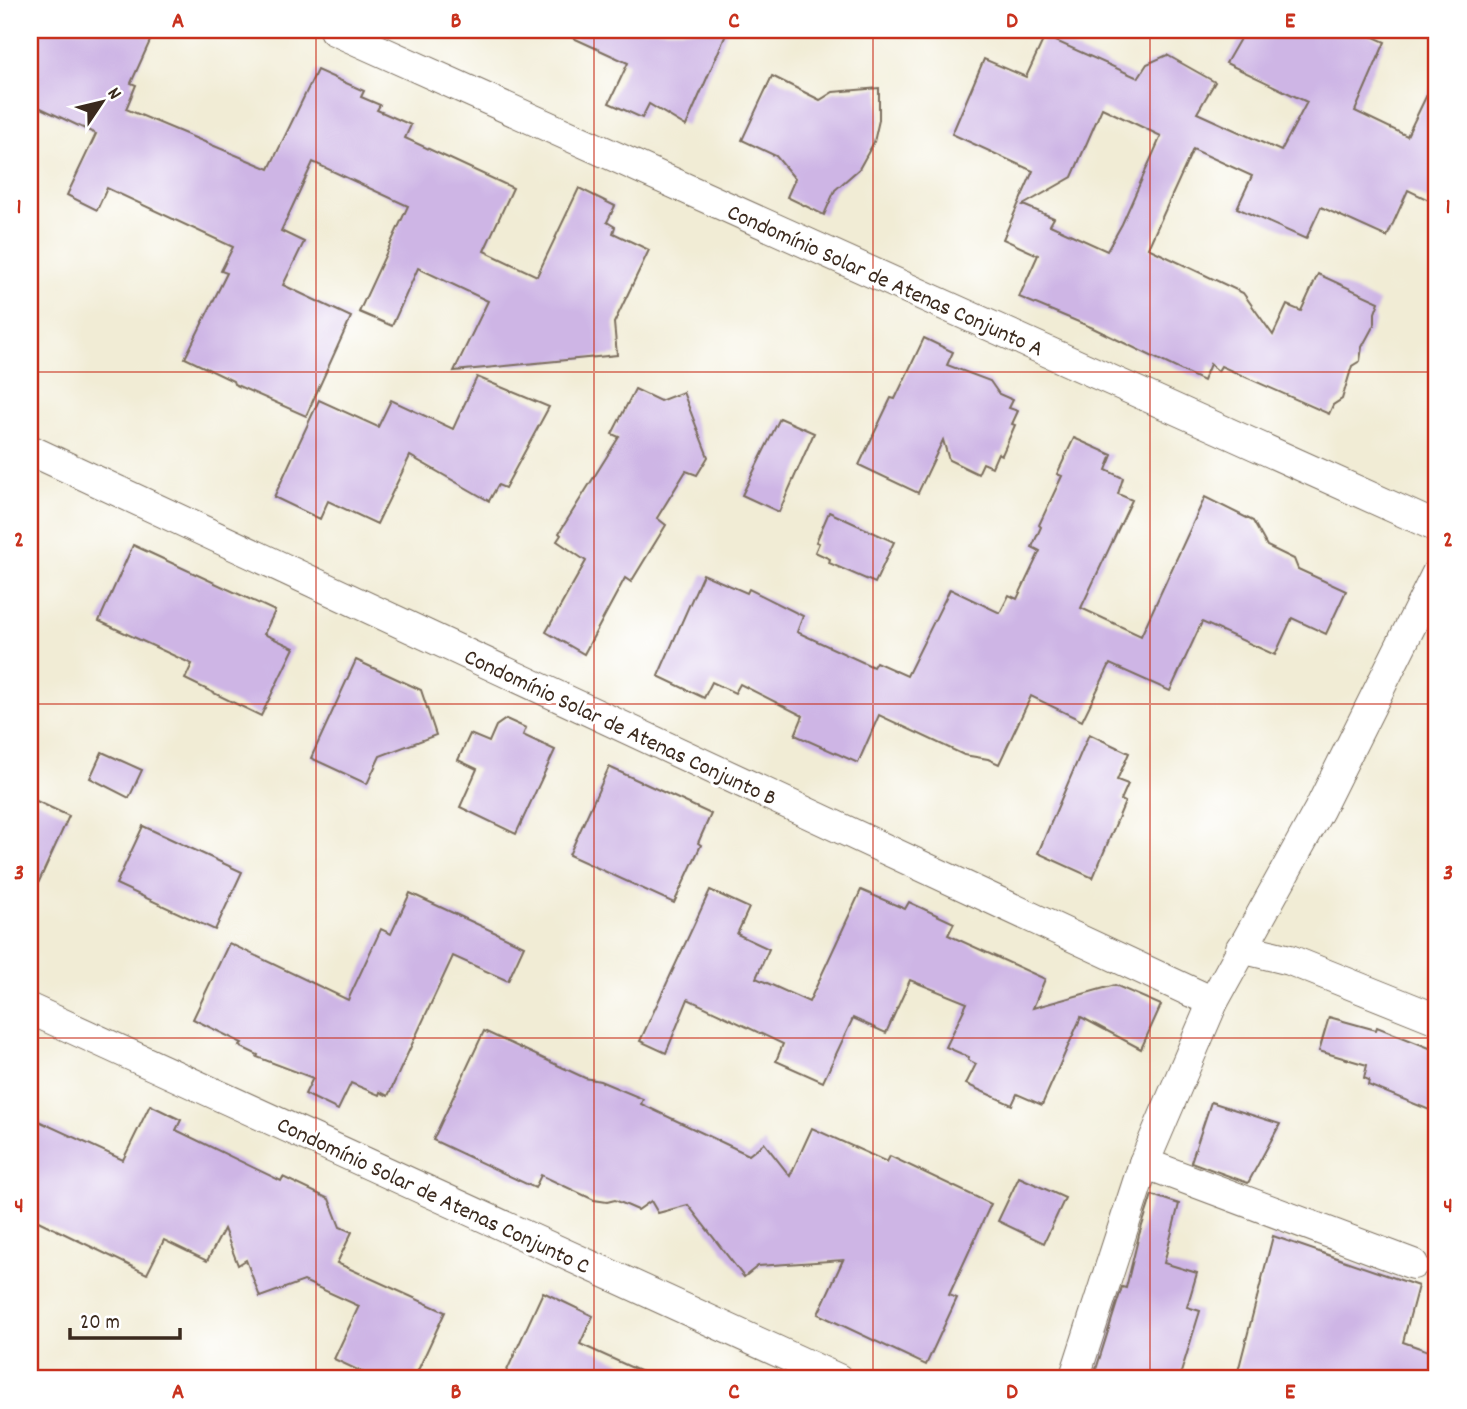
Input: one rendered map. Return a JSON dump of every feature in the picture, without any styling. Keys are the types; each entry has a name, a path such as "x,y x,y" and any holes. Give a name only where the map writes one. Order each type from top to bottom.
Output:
{"street":[{"name":"Condomínio Solar de Atenas Conjunto A","path":"334,30 1437,527"},
{"name":"Condomínio Solar de Atenas Conjunto B","path":"30,450 1213,1002"},
{"path":"1074,1379 1144,1163 1213,1002 1318,810 1437,573"},
{"path":"1241,948 1290,960 1437,1019"},
{"name":"Condomínio Solar de Atenas Conjunto C","path":"30,1009 838,1379"},
{"path":"1144,1163 1413,1264"}],"building":[{"path":"30,30 155,30 131,83 136,85 126,109 269,169 317,70 364,91 361,97 380,105 377,110 411,125 405,138 513,188 484,251 537,276 579,188 615,206 607,222 615,227 613,233 649,250 614,323 617,355 454,371 488,301 418,268 392,326 359,312 408,206 313,162 281,231 304,242 283,285 351,317 306,416 234,384 233,381 185,358 227,273 221,271 233,247 107,188 97,210 67,195 96,134 30,103"},
{"path":"556,30 728,30 686,126 649,104 642,118 609,103 628,63"},
{"path":"1245,30 1358,30 1385,42 1355,111 1407,136 1437,74 1437,204 1408,190 1387,237 1321,207 1306,239 1237,208 1252,176 1193,149 1148,248 1243,293 1273,335 1287,305 1301,311 1318,274 1379,302 1375,323 1362,347 1360,361 1352,366 1342,399 1333,405 1329,414 1221,366 1218,371 1210,364 1203,381 1093,328 1019,297 1038,255 1003,239 1033,171 952,134 984,59 1026,77 1045,36 1138,78 1147,64 1167,55 1215,82 1197,113 1281,151 1307,102 1226,63","holes":["1102,108 1161,136 1122,224 1107,251 1050,225 1054,218 1023,205 1072,177"]},
{"path":"772,76 820,100 833,92 879,88 879,120 874,142 859,169 835,190 824,215 787,197 795,179 776,156 742,140"},
{"path":"924,338 953,352 947,365 990,381 999,394 1013,400 1009,408 1018,411 1002,455 998,453 992,467 983,463 978,474 949,460 943,440 918,493 859,465"},
{"path":"477,377 549,407 505,488 498,485 489,501 410,456 377,524 328,501 320,519 274,497 319,400 378,427 391,400 453,429"},
{"path":"635,389 660,401 683,392 708,457 697,475 686,471 657,518 666,525 631,582 625,578 584,654 546,632 586,561 557,541 561,535 559,533 619,437 612,434"},
{"path":"780,418 814,433 779,512 742,495"},
{"path":"1074,438 1112,455 1106,470 1123,478 1118,494 1132,500 1081,608 1141,636 1205,497 1253,521 1267,546 1294,559 1298,569 1346,591 1326,634 1292,618 1275,655 1202,622 1170,691 1110,664 1082,721 1031,696 999,764 988,759 964,755 879,715 858,763 795,735 803,716 740,684 735,693 712,682 704,698 658,676 703,574 747,593 749,589 803,616 797,632 873,667 876,662 907,676 950,589 1000,613 1009,595 1017,599 1040,551 1032,547 1041,527 1039,525 1062,476 1057,474"},
{"path":"829,512 894,542 875,583 829,563 830,559 815,552 819,543 816,542"},
{"path":"133,545 275,611 264,634 294,648 261,716 185,679 192,664 99,621"},
{"path":"356,660 421,690 436,735 380,756 367,784 311,758"},
{"path":"506,719 526,728 523,735 555,750 516,834 460,807 477,769 458,760 470,734 489,742 496,726"},
{"path":"1089,734 1129,753 1117,780 1128,784 1121,800 1125,802 1093,878 1038,853"},
{"path":"102,752 142,770 129,798 90,778"},
{"path":"609,767 711,814 698,843 701,845 674,903 569,855"},
{"path":"30,798 69,816 30,901"},
{"path":"143,826 242,872 215,930 116,884"},
{"path":"710,890 749,908 737,934 769,949 756,978 809,1002 861,890 905,909 909,902 954,923 948,935 1045,979 1033,1008 1115,985 1161,1005 1141,1049 1081,1017 1042,1105 1017,1094 1012,1105 966,1084 976,1064 968,1060 969,1057 946,1047 967,1003 910,980 886,1033 853,1018 823,1082 776,1061 783,1044 688,999 666,1053 640,1041"},
{"path":"410,893 524,946 508,981 453,956 388,1096 351,1083 338,1110 305,1094 313,1078 257,1057 258,1055 239,1046 242,1043 193,1019 229,943 348,1000 381,929 391,934"},
{"path":"1329,1017 1376,1030 1377,1027 1437,1051 1437,1113 1368,1085 1369,1080 1364,1078 1367,1065 1319,1051"},
{"path":"484,1031 585,1078 600,1081 643,1099 641,1104 749,1155 764,1143 790,1176 812,1128 887,1162 890,1156 991,1204 949,1295 957,1298 926,1365 818,1314 843,1260 758,1266 744,1277 688,1205 658,1213 651,1201 638,1210 615,1200 594,1200 541,1175 535,1188 433,1140"},
{"path":"1211,1102 1280,1124 1248,1183 1191,1162"},
{"path":"150,1105 181,1120 176,1130 281,1181 283,1177 329,1199 340,1227 352,1232 337,1263 445,1312 414,1379 377,1379 334,1359 359,1306 304,1281 260,1297 246,1260 238,1265 224,1229 207,1261 164,1240 147,1274 30,1217 30,1117 123,1160"},
{"path":"1019,1177 1065,1198 1044,1243 998,1221"},
{"path":"1152,1195 1179,1204 1164,1263 1197,1273 1187,1307 1200,1311 1179,1379 1093,1379 1122,1287 1126,1288"},
{"path":"1273,1236 1418,1286 1403,1342 1437,1354 1437,1379 1423,1379 1395,1371 1394,1379 1236,1379"},
{"path":"543,1292 593,1316 580,1344 657,1379 503,1379"}]}
